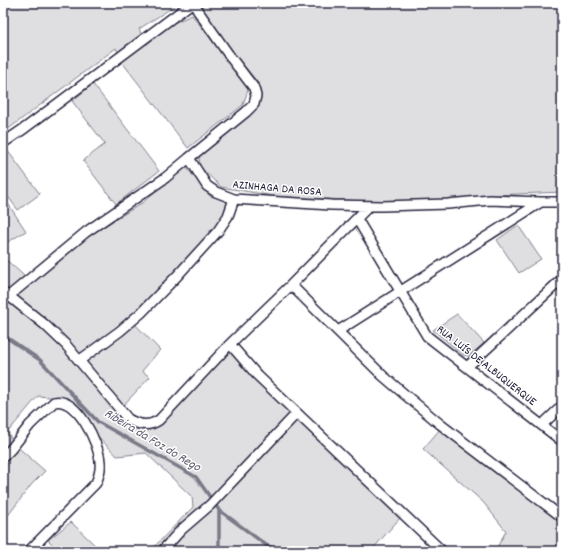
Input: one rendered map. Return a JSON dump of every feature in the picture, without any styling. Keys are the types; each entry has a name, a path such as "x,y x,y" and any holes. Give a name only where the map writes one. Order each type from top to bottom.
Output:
{"street":[{"path":"3,143 193,3 254,88 256,96 254,104 246,112 165,178 86,232 6,295 44,324 80,360 128,419 148,425 159,420 230,344 369,206"},
{"name":"AZINHAGA DA ROSA","path":"189,158 207,186 216,192 234,198 331,205 369,206 448,204 490,200 562,202"},
{"path":"80,360 120,331 141,313 177,276 218,231 228,216 234,198"},
{"path":"338,331 541,202"},
{"name":"RUA LUÍS DE ALBUQUERQUE","path":"357,219 427,336 562,441"},
{"path":"467,367 562,279"},
{"path":"291,285 382,375 422,410 562,517"},
{"path":"230,344 257,375 442,551"},
{"path":"3,457 30,425 54,402 58,401 71,407 88,426 99,452 99,476 96,483 30,551"},
{"path":"542,425 562,406"},
{"path":"162,551 181,530 210,505 297,413"}],"shaded area":[{"path":"3,3 179,3 139,29 146,45 171,24 192,15 249,87 243,105 188,148 122,62 116,48 3,133"},
{"path":"202,3 562,3 562,192 495,195 401,203 272,196 221,187 200,167 199,156 251,112 261,97 259,84 214,29 201,7"},
{"path":"93,84 159,171 116,204 83,161 105,144 72,101"},
{"path":"7,150 40,194 18,210 3,190 3,153"},
{"path":"185,166 210,196 242,202 131,320 160,350 142,371 150,377 115,414 128,428 150,430 228,350 400,518 371,551 150,551 193,507 192,497 146,453 117,456 61,398 38,396 8,432 13,443 45,471 32,484 3,522 3,257 32,283 92,234 142,203"},
{"path":"3,196 26,231 3,245"},
{"path":"518,225 541,259 519,273 497,240"},
{"path":"457,314 484,343 469,356 463,355 433,330"},
{"path":"441,428 562,515 562,551 495,551 506,531 483,502 423,449"},
{"path":"71,522 101,551 59,551 48,540"}],"waterway":[{"name":"Ribeira da Foz do Rego","path":"3,335 40,360 98,422 196,477 219,510 219,551"},
{"path":"219,510 266,545 281,551"}]}
